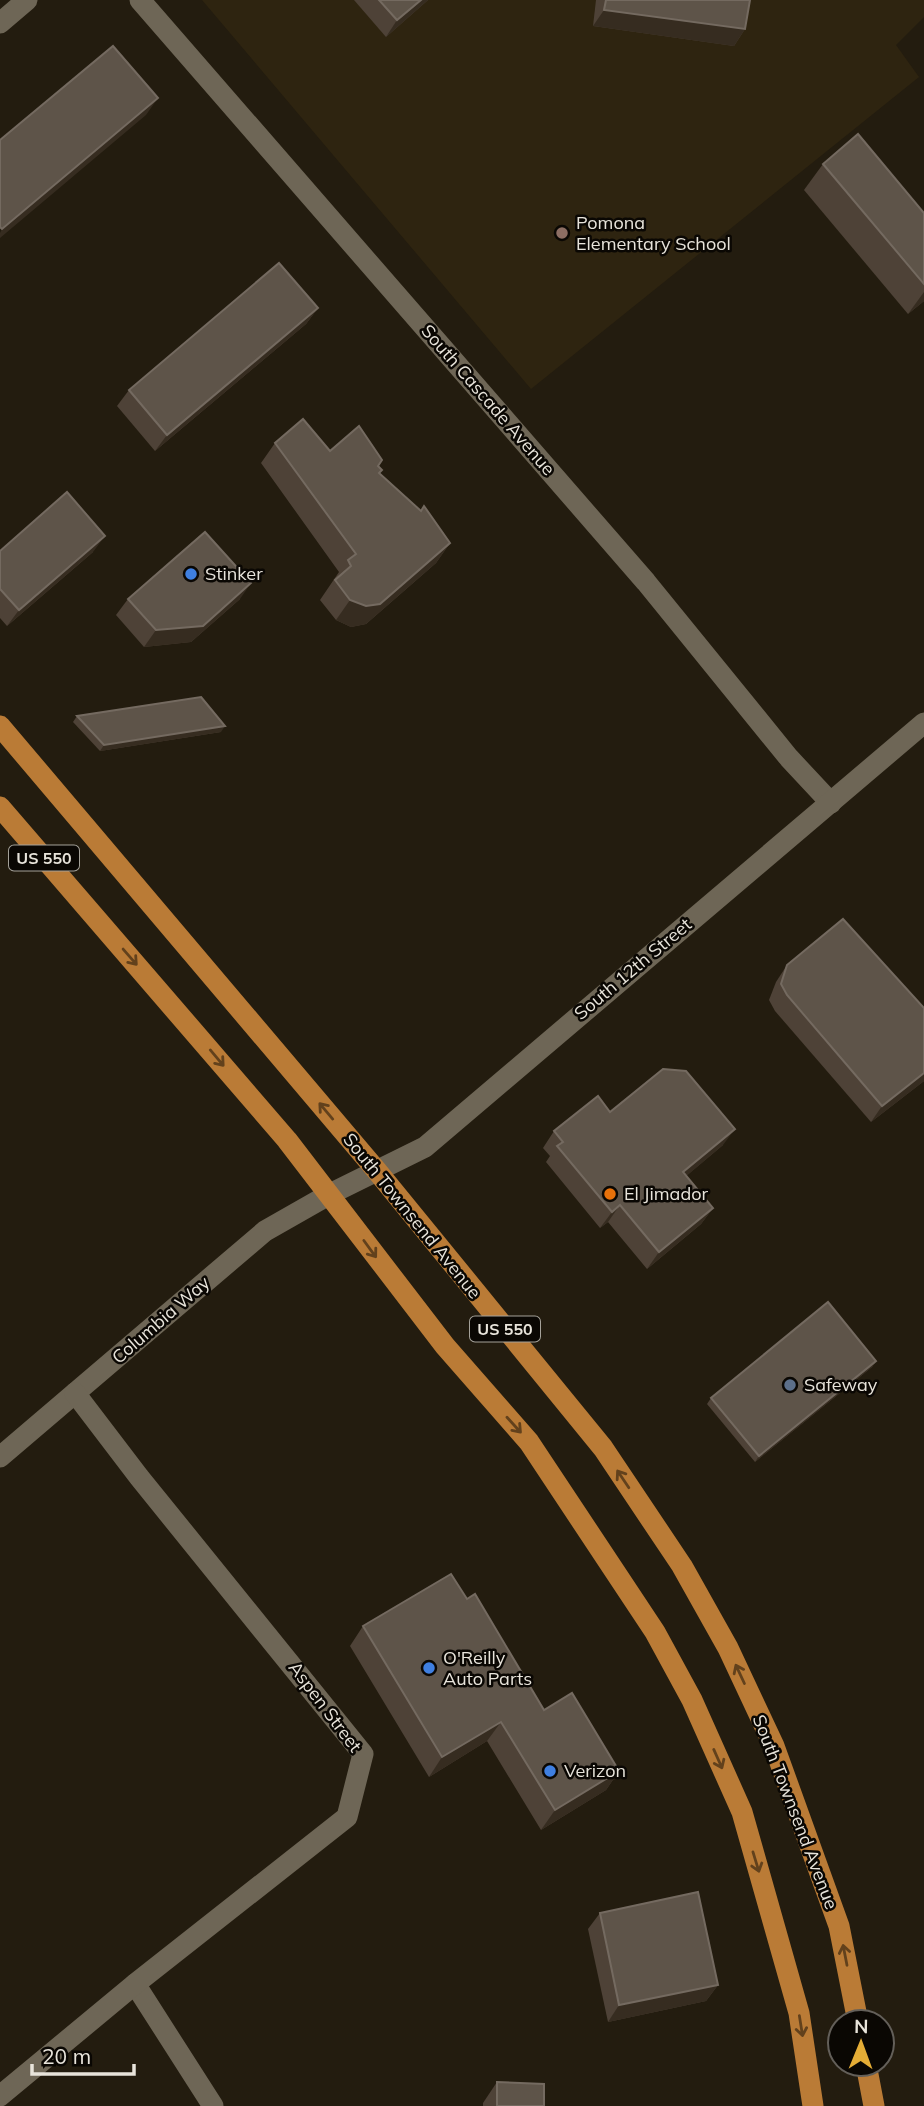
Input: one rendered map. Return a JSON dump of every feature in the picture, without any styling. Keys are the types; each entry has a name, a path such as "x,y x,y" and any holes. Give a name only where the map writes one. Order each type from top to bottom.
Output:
{"highway":[{"name":"South Townsend Avenue","path":"0,726 377,1171 603,1448 682,1566 728,1648 774,1746 839,1926 855,2008"},
{"name":"US 550","path":"0,807 234,1078 330,1194 445,1346 529,1442 614,1566 655,1632 692,1700 742,1812 799,2013 813,2106"},
{"path":"869,2078 874,2106"}],"street":[{"path":"0,23 27,0"},
{"name":"South Cascade Avenue","path":"140,0 646,582 789,758 831,803"},
{"name":"South 12th Street","path":"330,1194 425,1147 924,723"},
{"name":"Columbia Way","path":"0,1457 265,1231 330,1194"},
{"name":"Aspen Street","path":"0,2096 135,1984 347,1817 363,1754 139,1477 75,1393"},
{"path":"135,1984 214,2106"}],"shaded area":[{"name":"Pomona Elementary School","path":"202,0 924,0 924,17 896,45 919,77 531,389"}],"building":[{"path":"379,0 421,0 397,20"},
{"path":"606,0 750,0 745,29 604,10"},
{"path":"113,46 158,98 2,229 0,140"},
{"path":"858,134 924,213 924,284 823,164"},
{"path":"279,263 318,308 167,435 129,390"},
{"path":"303,419 330,451 359,426 382,460 378,466 382,470 379,473 421,511 424,506 450,543 380,604 366,606 350,600 335,580 351,566 348,560 356,554 275,443"},
{"path":"67,492 105,536 19,610 0,589 0,551"},
{"name":"Stinker","path":"205,532 251,583 203,626 156,630 128,599"},
{"path":"201,697 225,726 104,745 77,716"},
{"path":"843,919 924,1008 924,1073 882,1106 787,995 781,984 787,965"},
{"path":"663,1069 686,1071 735,1129 683,1172 713,1208 659,1252 620,1205 612,1212 557,1146 563,1142 554,1131 598,1096 610,1112"},
{"name":"Safeway","path":"828,1302 876,1361 759,1456 711,1398"},
{"path":"451,1574 467,1599 475,1594 544,1710 572,1693 619,1771 555,1810 501,1722 442,1757 363,1626"},
{"path":"698,1892 718,1985 619,2005 600,1913"},
{"path":"497,2082 544,2084 544,2106 497,2106"}],"place":[{"name":"Pomona Elementary School","path":"562,233"},
{"name":"Stinker","path":"191,574"},
{"name":"El Jimador","path":"610,1194"},
{"name":"Safeway","path":"790,1385"},
{"name":"O'Reilly Auto Parts","path":"429,1668"},
{"name":"Verizon","path":"550,1771"}]}
